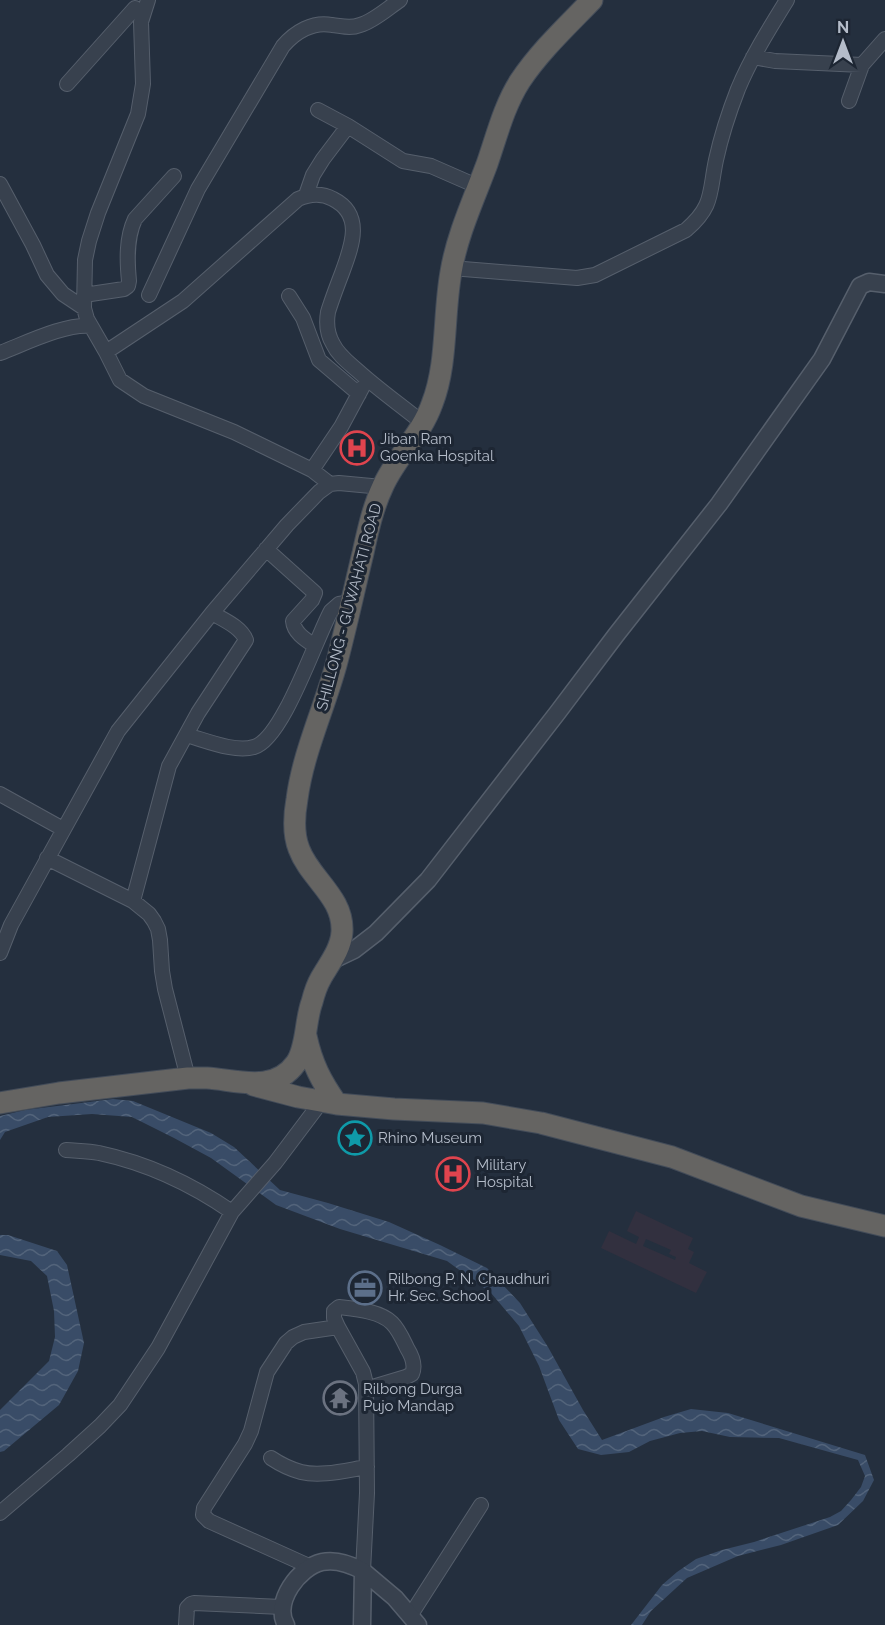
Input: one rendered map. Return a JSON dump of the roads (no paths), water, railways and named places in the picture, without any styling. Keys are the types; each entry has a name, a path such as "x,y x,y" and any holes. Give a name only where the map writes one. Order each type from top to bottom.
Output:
{"highway":[{"name":"SHILLONG - GUWAHATI ROAD","path":"250,1084 279,1078 290,1069 300,1055 310,1004 341,943 341,918 336,905 303,859 298,847 294,821 302,771 328,692 368,530 382,488 424,424 438,386 452,268 509,99 521,79 542,53 592,0"},
{"path":"305,1030 315,1067 324,1084 329,1103"},
{"path":"0,1103 188,1078 207,1078 250,1084 329,1103 483,1113 541,1123 672,1157 801,1206 885,1226"}],"street":[{"path":"148,0 141,22 143,84 141,101 135,124 98,213 85,260 84,302 87,319 120,380 144,396 234,432 312,470 330,484"},
{"path":"149,295 198,189 283,46 292,36 317,24 349,28 362,25 400,0"},
{"path":"452,268 577,278 595,275 686,230 699,219 710,196 716,159 738,89 753,57 787,0"},
{"path":"68,84 133,4 141,22"},
{"path":"849,101 862,65 885,39"},
{"path":"753,57 775,61 862,65"},
{"path":"318,111 348,126 402,161 431,166 478,187"},
{"path":"306,195 313,174 348,126"},
{"path":"0,184 47,275 63,294 84,302 124,290 128,286 128,249 135,219 174,176"},
{"path":"106,352 183,302 298,199 306,195 325,196 342,205 348,212 353,228 352,243 326,322 329,337 340,355 424,424"},
{"path":"331,961 354,950 376,933 428,880 719,504 822,359 860,286 869,282 885,284"},
{"path":"289,296 303,318 319,360 359,394"},
{"path":"0,353 64,329 83,325 91,326"},
{"path":"312,470 341,427 367,379"},
{"path":"0,953 11,925 118,731 212,613 305,504 319,492 330,484 339,483 382,488"},
{"path":"266,549 315,593 312,600 293,621 297,633 315,646"},
{"path":"186,735 243,749 261,744 280,720 305,671 331,611 339,604 351,602"},
{"path":"133,901 170,766 198,713 246,640 241,631 212,613"},
{"path":"0,794 63,829"},
{"path":"47,858 133,901 149,914 158,929 164,980 188,1078"},
{"path":"0,1513 92,1433 120,1405 158,1348 235,1209 329,1103"},
{"path":"66,1150 97,1153 128,1161 186,1185 235,1209"},
{"path":"362,1625 367,1467 366,1389 363,1372 333,1315 335,1309 339,1307 386,1318 397,1329 411,1355 414,1365 412,1374 366,1389"},
{"path":"311,1567 209,1521 203,1515 203,1511 245,1444 251,1431 267,1372 286,1343 303,1332 338,1327"},
{"path":"271,1458 303,1473 334,1472 367,1467"},
{"path":"286,1625 282,1607 286,1593 311,1567 320,1562 339,1562 363,1571 394,1598 414,1620 481,1506"},
{"path":"186,1625 187,1608 194,1603 282,1607"}],"water":[{"path":"113,1099 133,1101 211,1133 234,1147 280,1190 389,1222 487,1268 520,1303 602,1440 691,1409 728,1413 865,1455 874,1480 863,1501 838,1525 781,1545 738,1556 687,1578 651,1611 642,1625 631,1625 662,1585 696,1559 830,1517 841,1511 861,1487 865,1476 858,1460 779,1438 730,1437 702,1431 680,1433 650,1441 629,1452 601,1455 578,1449 559,1420 539,1366 519,1326 491,1293 447,1261 340,1229 276,1205 211,1158 132,1117 92,1114 48,1117 5,1132 0,1140 0,1116 25,1110"},
{"path":"0,1235 8,1235 57,1251 67,1265 84,1343 78,1371 59,1405 0,1452 0,1410 49,1361 55,1337 54,1311 47,1276 31,1261 0,1255"}],"place":[{"name":"Jiban Ram Goenka Hospital","path":"357,448"},
{"name":"Rhino Museum","path":"355,1138"},
{"name":"Military Hospital","path":"453,1174"},
{"name":"Rilbong P. N. Chaudhuri Hr. Sec. School","path":"365,1288"},
{"name":"Rilbong Durga Pujo Mandap","path":"340,1398"}]}
